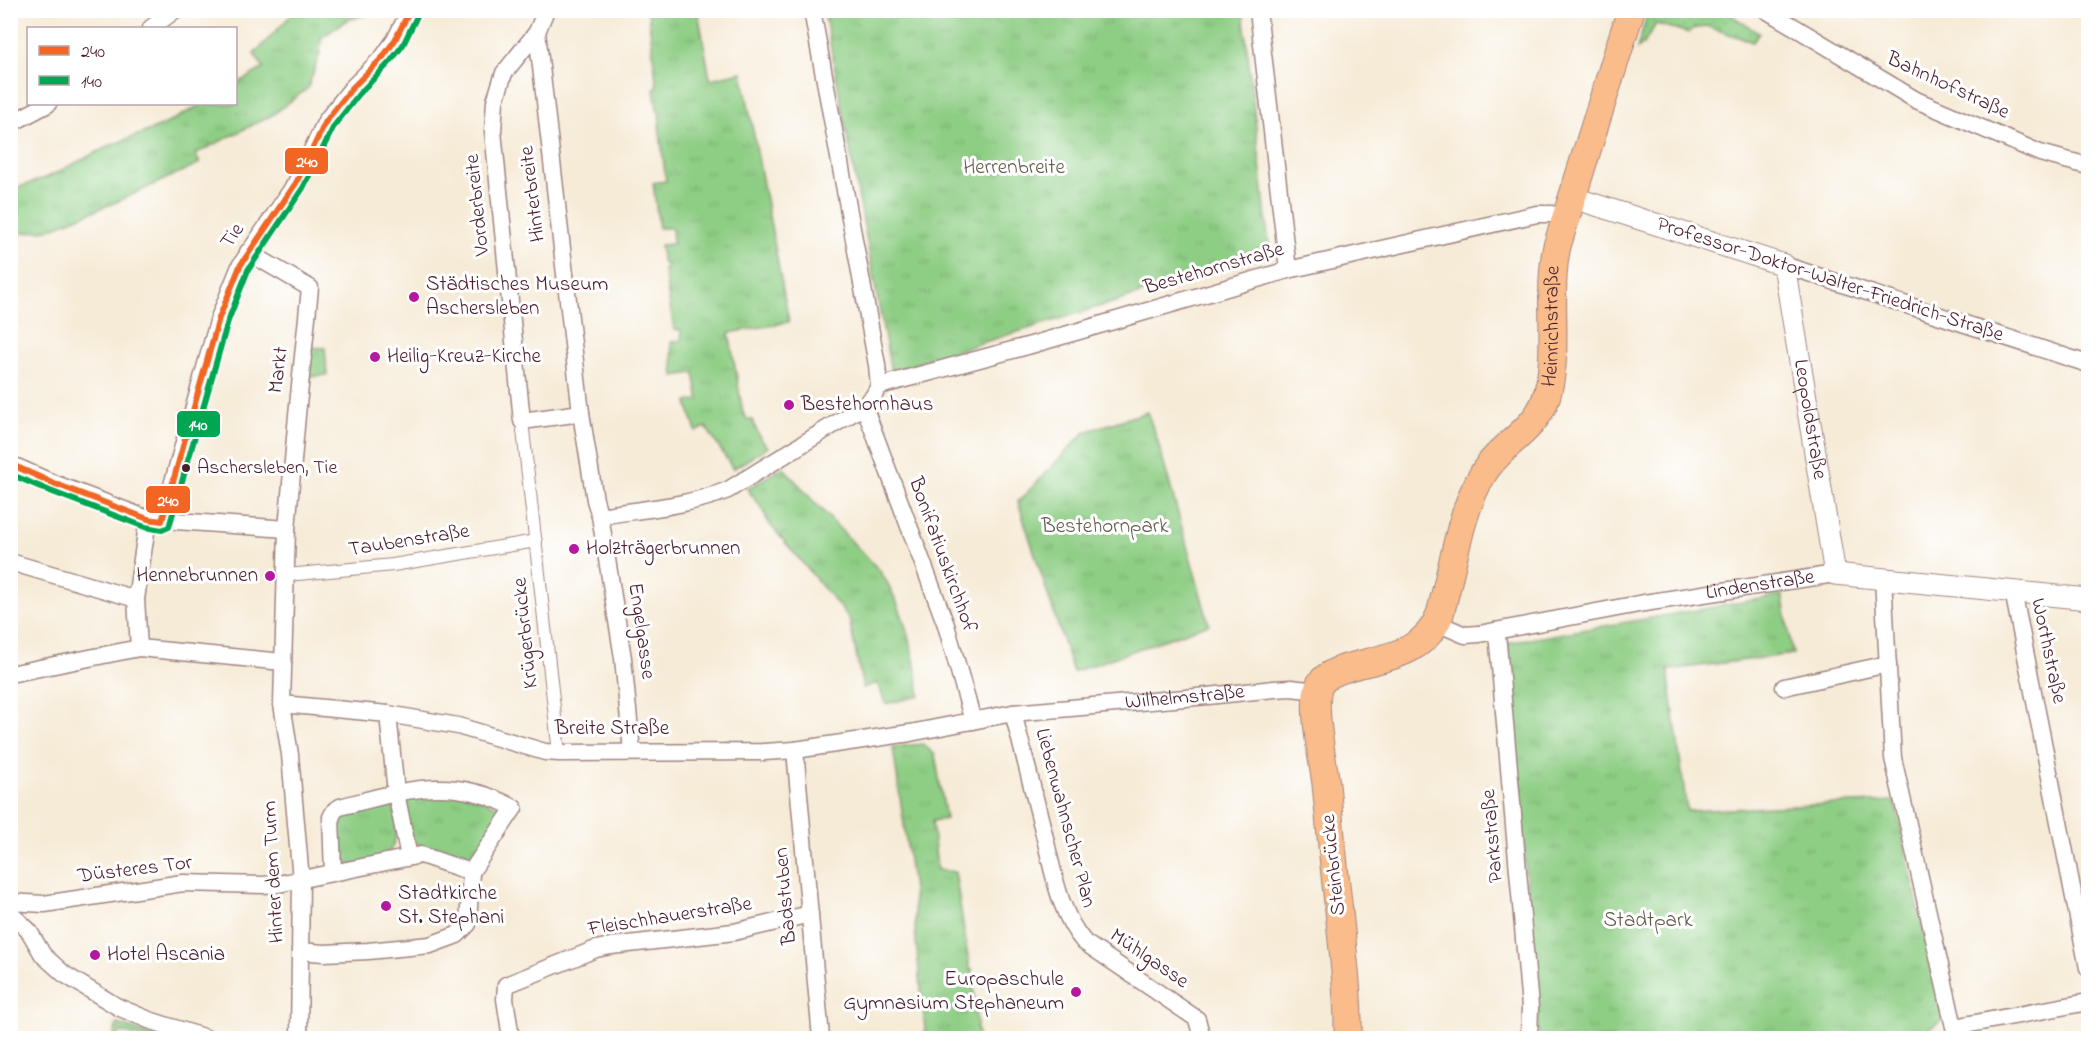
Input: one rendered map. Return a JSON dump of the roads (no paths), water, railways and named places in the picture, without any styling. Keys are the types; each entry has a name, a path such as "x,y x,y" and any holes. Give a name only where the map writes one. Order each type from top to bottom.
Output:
{"main road":[{"name":"Heinrichstraße","path":"1437,623 1476,486 1488,466 1531,424 1544,402 1551,367 1553,265 1568,208 1631,10"},
{"path":"1317,691 1321,683 1333,672 1418,645 1437,623"},
{"name":"Steinbrücke","path":"1317,691 1315,709 1326,786 1343,956 1348,1038"}],"street":[{"path":"153,27 175,10"},
{"name":"Tie","path":"140,648 136,599 155,520 225,298 248,252 291,191 326,121 335,107 383,57 395,40 410,10"},
{"name":"Hinterbreite","path":"546,10 537,32 581,413 595,500 600,516"},
{"path":"600,516 691,502 710,498 728,490 864,406 879,386 812,10"},
{"path":"1258,10 1288,270"},
{"name":"Bahnhofstraße","path":"1766,10 1916,100 2040,153 2088,165"},
{"name":"Vorderbreite","path":"533,508 522,421 493,130 493,110 504,73 537,32"},
{"path":"10,124 46,105"},
{"name":"Bestehornstraße","path":"879,386 1031,345 1288,270 1537,214 1552,214 1568,208"},
{"name":"Professor-Doktor-Walter-Friedrich-Straße","path":"1568,208 1785,265 2088,364"},
{"name":"Markt","path":"248,252 310,288 287,529 288,575 282,704"},
{"name":"Leopoldstraße","path":"1785,265 1835,574"},
{"name":"Bonifatiuskirchhof","path":"864,406 946,625 973,721"},
{"path":"522,421 581,413"},
{"path":"10,464 53,483 155,520 287,529"},
{"name":"Krügerbrücke","path":"533,508 558,753"},
{"name":"Engelgasse","path":"600,516 623,658 632,752"},
{"name":"Taubenstraße","path":"288,575 393,565 536,541"},
{"path":"10,562 136,599"},
{"name":"Lindenstraße","path":"1437,623 1465,635 1644,603 1835,574 2088,599"},
{"path":"1883,578 1893,758 1954,1027 2088,1002"},
{"name":"Worthstraße","path":"2013,591 2088,968"},
{"name":"Parkstraße","path":"1496,630 1530,1007 1529,1038"},
{"path":"10,674 140,648 283,662"},
{"path":"1784,687 1888,664"},
{"name":"Wilhelmstraße","path":"910,733 1013,713 1274,688 1317,691"},
{"name":"Breite Straße","path":"282,704 388,714 458,726 545,752 558,753 795,750 910,733"},
{"name":"Hinter dem Turm","path":"282,704 290,755 301,880 299,1038"},
{"name":"Liebenwahnscher Plan","path":"1013,713 1054,873 1068,919 1077,934"},
{"path":"388,714 396,793 409,857"},
{"name":"Badstuben","path":"795,750 821,1038"},
{"path":"300,951 324,953 412,948 430,945 457,934 468,924 471,872 514,808 471,790 436,787 396,793 335,810 331,817 333,873"},
{"name":"Düsteres Tor","path":"10,902 45,904 183,883 263,885 301,880 421,855 471,872"},
{"path":"10,914 29,931 43,955 52,965 118,1007 159,1028 206,1038"},
{"name":"Fleischhauerstraße","path":"511,1038 506,985 580,954 603,947 725,934 810,914"},
{"name":"Mühlgasse","path":"1077,934 1084,942 1197,1019 1202,1038"}],"place":[{"name":"Städtisches Museum Aschersleben","path":"414,297"},
{"name":"Heilig-Kreuz-Kirche","path":"375,357"},
{"name":"Bestehornhaus","path":"789,405"},
{"name":"Aschersleben, Tie","path":"186,468"},
{"name":"Holzträgerbrunnen","path":"574,549"},
{"name":"Hennebrunnen","path":"270,576"},
{"name":"Stadtkirche St. Stephani","path":"386,906"},
{"name":"Hotel Ascania","path":"95,955"},
{"name":"Europaschule Gymnasium Stephaneum","path":"1076,992"}],"park label":[{"name":"Herrenbreite","path":"1014,168"},
{"name":"Bestehornpark","path":"1105,527"},
{"name":"Stadtpark","path":"1648,921"}]}
